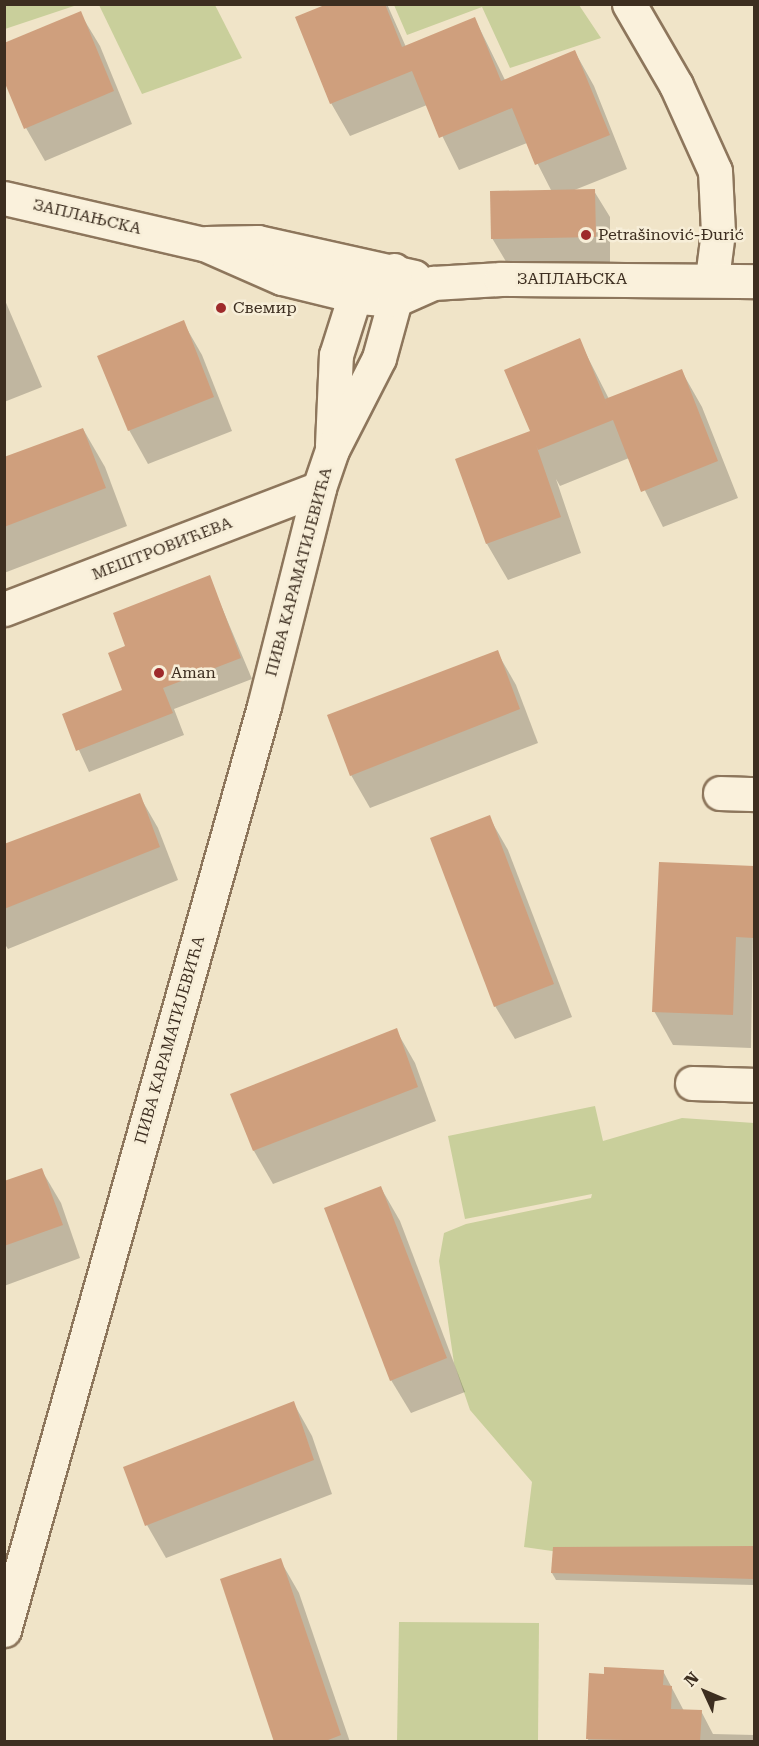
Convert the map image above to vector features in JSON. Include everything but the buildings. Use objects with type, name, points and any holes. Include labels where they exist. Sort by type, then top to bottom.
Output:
[{"type":"street","points":[[629,4],[662,61],[715,171],[718,232],[712,278]]},
{"type":"street","name":"ЗАПЛАЊСКА","points":[[4,198],[204,244],[248,266],[352,296]]},
{"type":"street","name":"ЗАПЛАЊСКА","points":[[204,244],[258,242],[385,278],[433,283],[712,278],[754,282]]},
{"type":"street","name":"ПИВА КАРАМАТИЈЕВИЋА","points":[[332,450],[336,355],[352,296],[385,278]]},
{"type":"street","name":"ПИВА КАРАМАТИЈЕВИЋА","points":[[4,1630],[261,717],[319,488],[332,450],[379,358],[385,278]]},
{"type":"street","name":"МЕШТРОВИЋЕВА","points":[[4,609],[319,488]]},
{"type":"street","points":[[720,793],[754,794]]},
{"type":"street","points":[[692,1083],[754,1085]]},
{"type":"green space","points":[[5,4],[77,4],[77,5],[5,29]]},
{"type":"green space","points":[[99,5],[215,5],[242,58],[142,94]]},
{"type":"green space","points":[[394,5],[579,5],[601,38],[510,68],[482,7],[407,35]]},
{"type":"green space","points":[[595,1106],[603,1141],[682,1118],[754,1123],[754,1553],[559,1552],[524,1547],[532,1482],[470,1410],[454,1363],[439,1261],[444,1233],[466,1224],[591,1198],[592,1194],[465,1219],[448,1136]]},
{"type":"green space","points":[[399,1622],[539,1623],[538,1741],[397,1741]]},
{"type":"place","name":"Petrašinović-Đurić","points":[[586,235]]},
{"type":"place","name":"Свемир","points":[[221,308]]},
{"type":"place","name":"Aman","points":[[159,673]]}]
